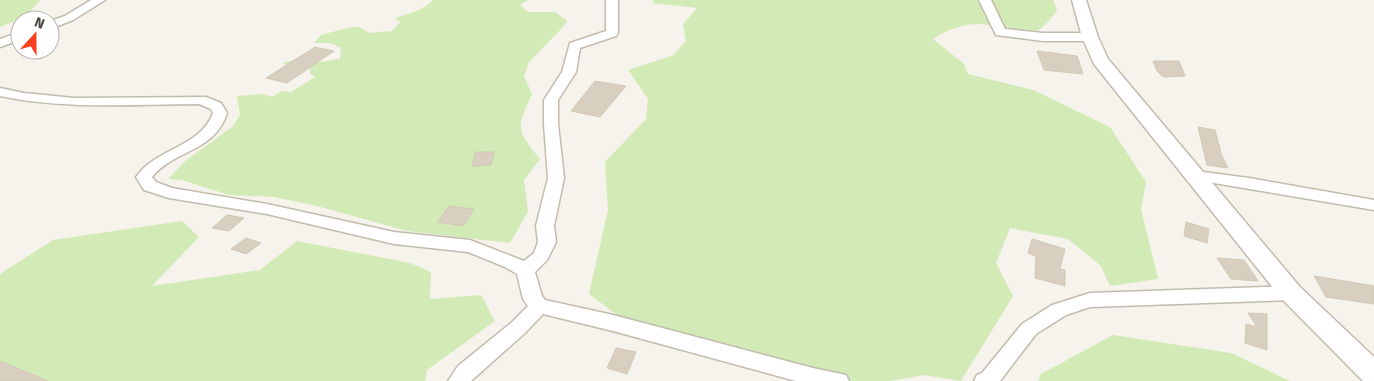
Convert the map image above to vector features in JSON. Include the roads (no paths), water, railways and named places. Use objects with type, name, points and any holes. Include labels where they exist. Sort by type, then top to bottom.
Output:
[{"type":"street","points":[[60,21],[99,0]]},
{"type":"street","points":[[525,270],[541,256],[547,242],[545,226],[556,178],[551,124],[551,100],[569,72],[574,46],[612,33],[612,0]]},
{"type":"street","points":[[986,0],[1000,32],[1043,37],[1090,37]]},
{"type":"street","points":[[1079,0],[1090,37],[1100,60],[1291,294],[1374,374]]},
{"type":"street","points":[[0,92],[24,98],[77,101],[201,100],[216,106],[220,113],[213,130],[203,138],[152,166],[144,177],[150,186],[169,194],[267,209],[394,238],[470,246],[511,262],[525,270],[533,299],[539,306],[613,323],[813,377],[838,381]]},
{"type":"street","points":[[1196,176],[1374,204]]},
{"type":"street","points":[[985,381],[989,379],[1029,329],[1059,310],[1090,300],[1291,294]]},
{"type":"street","points":[[459,381],[465,372],[518,328],[539,306]]}]
